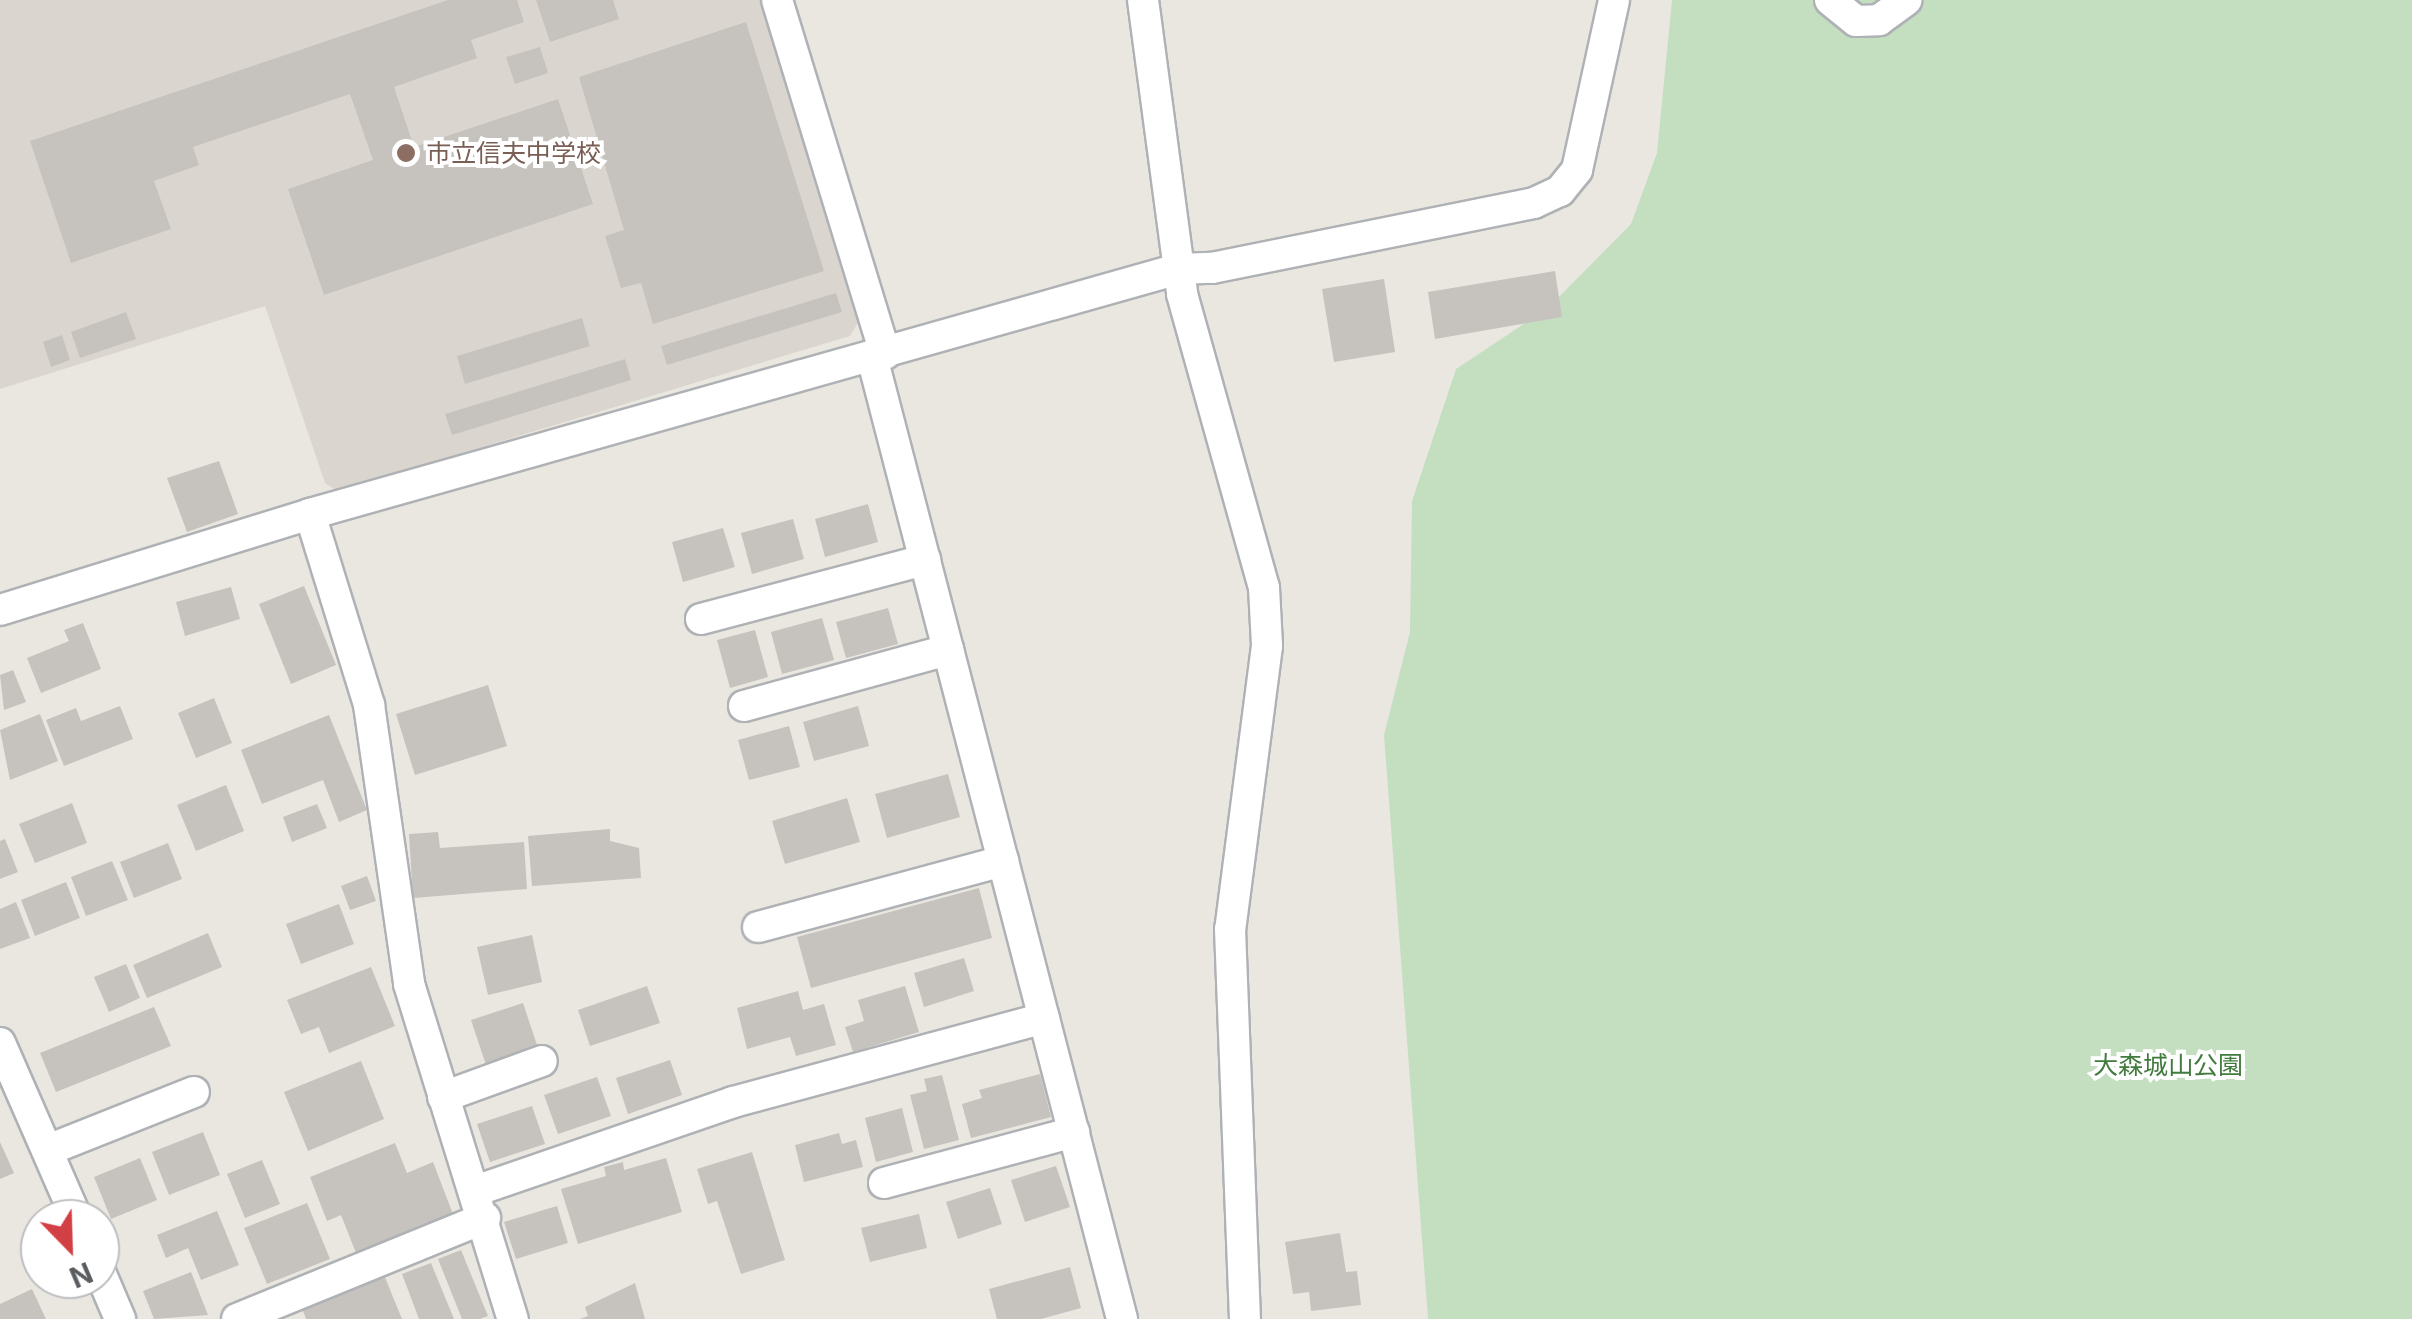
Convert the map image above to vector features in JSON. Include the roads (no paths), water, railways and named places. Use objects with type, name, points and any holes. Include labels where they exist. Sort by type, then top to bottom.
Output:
[{"type":"street","points":[[778,0],[878,356],[925,560],[1122,1319]]},
{"type":"street","points":[[1143,0],[1178,269],[1264,588],[1267,646],[1230,929],[1245,1319]]},
{"type":"street","points":[[0,610],[310,514],[1178,269],[1499,213],[1560,191],[1577,170],[1593,120],[1614,0]]},
{"type":"street","points":[[1830,0],[1856,21],[1879,20],[1907,0]]},
{"type":"street","points":[[310,514],[369,705],[406,966],[442,1097],[480,1204],[513,1319]]},
{"type":"street","points":[[700,619],[925,560]]},
{"type":"street","points":[[744,706],[948,650]]},
{"type":"street","points":[[758,928],[1003,861]]},
{"type":"street","points":[[237,1319],[480,1204],[733,1102],[1044,1018]]},
{"type":"street","points":[[0,1043],[69,1199]]},
{"type":"street","points":[[442,1097],[542,1061]]},
{"type":"street","points":[[48,1150],[194,1092]]},
{"type":"street","points":[[884,1183],[1074,1132]]},
{"type":"place","name":"市立信夫中学校","points":[[406,153]]},
{"type":"park label","name":"大森城山公園","points":[[2168,1065]]}]
